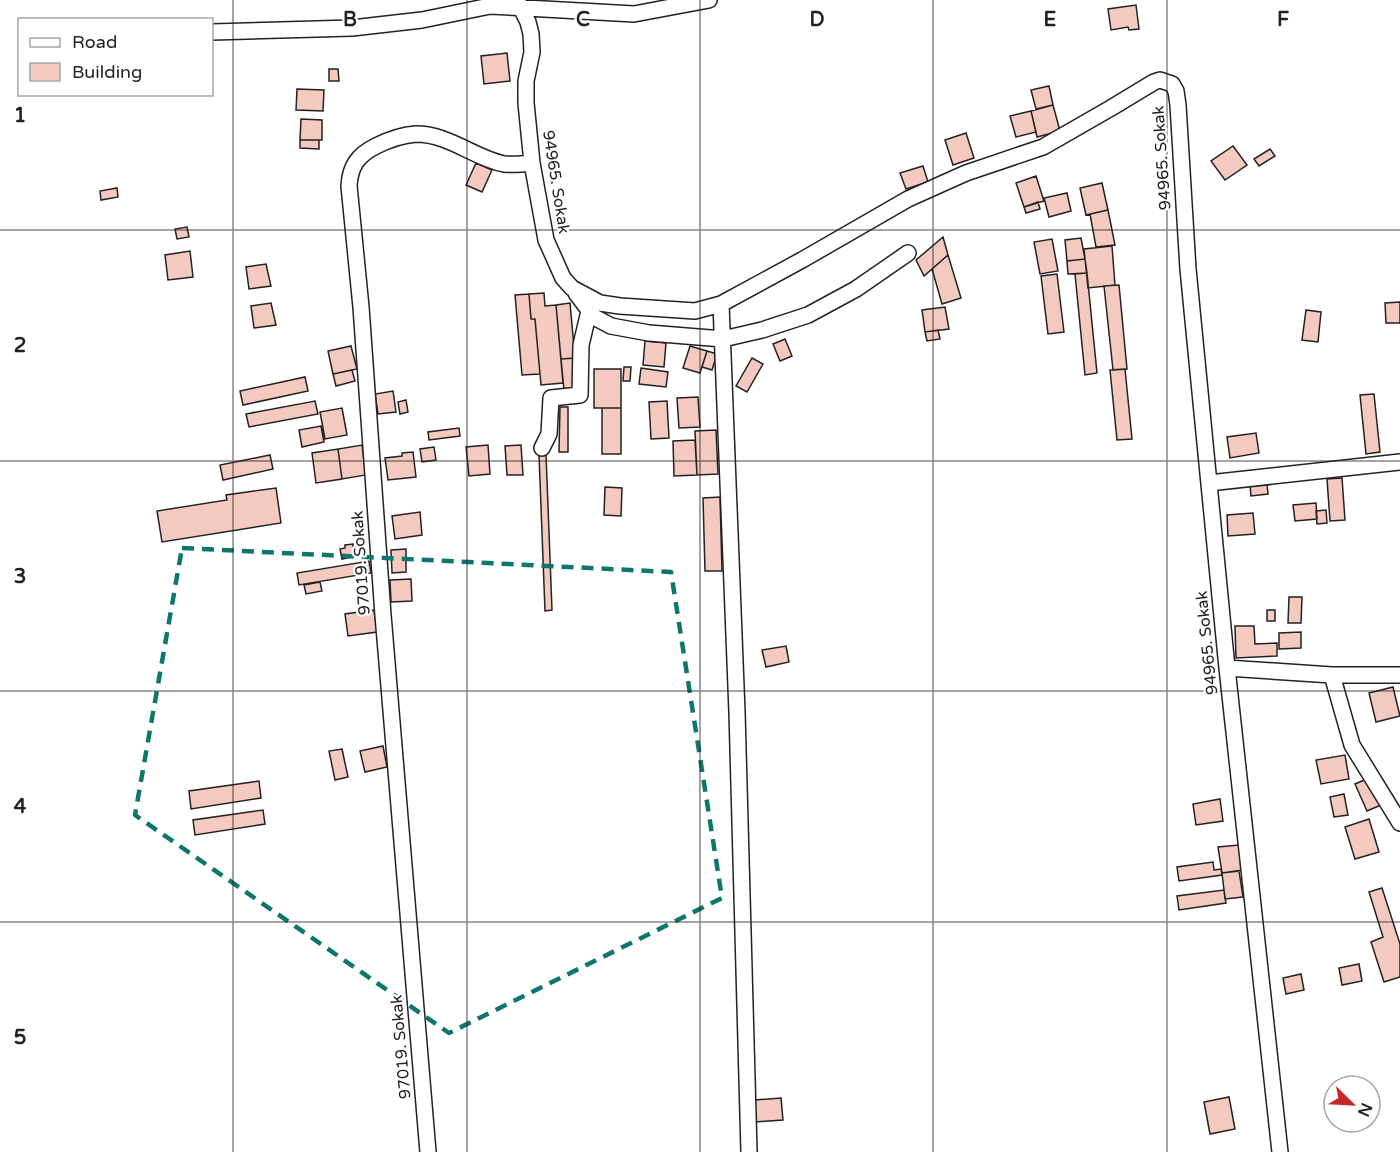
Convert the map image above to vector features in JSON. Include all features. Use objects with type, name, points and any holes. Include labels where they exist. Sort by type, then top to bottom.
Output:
[{"type":"street","points":[[213,32],[352,28],[422,20],[490,6],[520,4],[634,14],[709,0]]},
{"type":"street","name":"94965. Sokak","points":[[520,4],[531,34],[532,52],[526,81],[526,103],[532,163],[546,240],[563,278],[572,288],[600,303],[620,306],[695,310],[721,304],[908,200],[966,173],[1043,147],[1154,82],[1166,81],[1172,84],[1176,91],[1178,105],[1188,269],[1227,668],[1280,1152]]},
{"type":"street","name":"97019. Sokak","points":[[428,1152],[383,615],[361,307],[349,186],[350,174],[355,162],[363,153],[396,138],[415,134],[433,136],[502,163],[516,165],[532,163]]},
{"type":"street","points":[[572,288],[589,311],[601,321],[621,329],[723,339],[762,330],[808,315],[856,289],[908,253]]},
{"type":"street","points":[[721,304],[736,701],[748,1152]]},
{"type":"street","points":[[542,448],[549,434],[551,398],[580,395],[581,345],[589,311]]},
{"type":"street","points":[[1209,483],[1400,462]]},
{"type":"street","points":[[1227,668],[1332,675],[1400,675]]},
{"type":"street","points":[[1332,675],[1352,745],[1400,823]]},
{"type":"highlighted area","points":[[182,548],[671,572],[722,898],[449,1033],[135,815]]},
{"type":"building","points":[[1136,5],[1139,29],[1129,30],[1128,27],[1111,30],[1108,9]]},
{"type":"building","points":[[507,53],[510,81],[484,84],[481,56]]},
{"type":"building","points":[[329,69],[338,69],[339,81],[329,81]]},
{"type":"building","points":[[1049,86],[1053,105],[1036,109],[1031,90]]},
{"type":"building","points":[[297,89],[324,90],[323,111],[296,110]]},
{"type":"building","points":[[1053,105],[1060,131],[1037,137],[1031,111]]},
{"type":"building","points":[[1031,111],[1036,132],[1016,137],[1010,116]]},
{"type":"building","points":[[301,119],[322,120],[322,140],[300,140]]},
{"type":"building","points":[[966,133],[974,158],[953,165],[945,140]]},
{"type":"building","points":[[300,140],[319,140],[319,149],[300,148]]},
{"type":"building","points":[[1233,146],[1247,165],[1225,180],[1211,161]]},
{"type":"building","points":[[1270,149],[1275,156],[1259,166],[1254,159]]},
{"type":"building","points":[[476,163],[492,170],[482,192],[466,185]]},
{"type":"building","points":[[923,166],[928,182],[906,189],[900,173]]},
{"type":"building","points":[[1036,176],[1044,201],[1024,207],[1016,183]]},
{"type":"building","points":[[1102,183],[1108,210],[1086,215],[1080,188]]},
{"type":"building","points":[[117,188],[118,197],[101,200],[100,191]]},
{"type":"building","points":[[1067,193],[1071,211],[1049,217],[1044,198]]},
{"type":"building","points":[[1038,202],[1040,209],[1026,213],[1024,207]]},
{"type":"building","points":[[1108,210],[1115,245],[1096,247],[1090,214]]},
{"type":"building","points":[[187,227],[189,237],[177,239],[175,229]]},
{"type":"building","points":[[943,237],[948,255],[924,276],[916,260]]},
{"type":"building","points":[[1081,238],[1085,259],[1067,261],[1065,240]]},
{"type":"building","points":[[1052,239],[1058,271],[1040,274],[1034,242]]},
{"type":"building","points":[[1112,246],[1115,285],[1088,288],[1084,249]]},
{"type":"building","points":[[190,251],[193,277],[168,280],[165,255]]},
{"type":"building","points":[[948,255],[961,298],[942,304],[932,269]]},
{"type":"building","points":[[1085,259],[1087,273],[1068,274],[1067,261]]},
{"type":"building","points":[[266,264],[271,286],[249,289],[246,267]]},
{"type":"building","points":[[1087,273],[1097,373],[1085,375],[1075,274]]},
{"type":"building","points":[[1057,274],[1064,332],[1048,334],[1041,276]]},
{"type":"building","points":[[1119,285],[1127,369],[1113,370],[1104,286]]},
{"type":"building","points":[[544,293],[545,306],[556,305],[563,383],[541,385],[535,319],[531,319],[529,294]]},
{"type":"building","points":[[529,294],[531,319],[535,319],[540,374],[522,375],[515,295]]},
{"type":"building","points":[[1400,302],[1400,323],[1386,323],[1385,303]]},
{"type":"building","points":[[271,303],[276,325],[254,328],[251,306]]},
{"type":"building","points":[[570,303],[575,358],[561,359],[556,305]]},
{"type":"building","points":[[945,307],[949,329],[925,332],[922,310]]},
{"type":"building","points":[[1306,310],[1321,312],[1318,342],[1302,340]]},
{"type":"building","points":[[938,330],[940,339],[927,341],[925,332]]},
{"type":"building","points":[[785,339],[792,356],[780,361],[773,344]]},
{"type":"building","points":[[645,341],[666,343],[664,367],[643,365]]},
{"type":"building","points":[[351,346],[357,369],[333,374],[328,351]]},
{"type":"building","points":[[690,346],[707,351],[700,373],[683,368]]},
{"type":"building","points":[[707,351],[717,354],[712,370],[702,367]]},
{"type":"building","points":[[575,358],[578,389],[564,390],[561,359]]},
{"type":"building","points":[[752,358],[763,364],[747,392],[736,386]]},
{"type":"building","points":[[624,367],[631,367],[630,381],[623,381]]},
{"type":"building","points":[[641,368],[668,372],[666,387],[639,384]]},
{"type":"building","points":[[594,369],[621,369],[621,408],[594,408]]},
{"type":"building","points":[[1125,369],[1132,439],[1117,440],[1110,370]]},
{"type":"building","points":[[352,370],[355,381],[336,386],[333,374]]},
{"type":"building","points":[[305,377],[308,391],[243,405],[240,391]]},
{"type":"building","points":[[393,391],[396,412],[378,414],[375,394]]},
{"type":"building","points":[[1374,394],[1380,452],[1366,454],[1360,395]]},
{"type":"building","points":[[698,397],[700,427],[679,428],[677,398]]},
{"type":"building","points":[[406,400],[408,412],[400,414],[398,402]]},
{"type":"building","points":[[315,401],[318,414],[249,427],[246,414]]},
{"type":"building","points":[[667,401],[669,438],[651,439],[649,402]]},
{"type":"building","points":[[560,407],[568,407],[568,452],[559,452]]},
{"type":"building","points":[[342,408],[347,435],[325,439],[320,412]]},
{"type":"building","points":[[602,408],[621,408],[621,454],[602,454]]},
{"type":"building","points":[[321,426],[324,442],[302,447],[299,430]]},
{"type":"building","points":[[459,428],[460,436],[429,440],[428,432]]},
{"type":"building","points":[[716,430],[718,474],[697,475],[695,431]]},
{"type":"building","points":[[1256,433],[1259,453],[1230,458],[1227,437]]},
{"type":"building","points":[[695,440],[697,475],[674,476],[673,441]]},
{"type":"building","points":[[362,445],[366,475],[342,479],[338,449]]},
{"type":"building","points":[[488,445],[490,474],[469,476],[466,447]]},
{"type":"building","points":[[521,445],[523,475],[507,475],[505,446]]},
{"type":"building","points":[[434,447],[436,460],[422,462],[420,449]]},
{"type":"building","points":[[338,449],[342,479],[316,483],[312,453]]},
{"type":"building","points":[[413,452],[416,477],[388,480],[385,458]]},
{"type":"building","points":[[546,454],[552,610],[545,611],[539,455]]},
{"type":"building","points":[[270,455],[273,469],[223,480],[220,465]]},
{"type":"building","points":[[1342,478],[1345,520],[1330,521],[1327,479]]},
{"type":"building","points":[[1267,484],[1268,494],[1251,496],[1250,486]]},
{"type":"building","points":[[605,487],[622,488],[621,516],[604,515]]},
{"type":"building","points":[[276,488],[281,523],[162,542],[157,511],[227,500],[226,495]]},
{"type":"building","points":[[720,497],[722,571],[705,571],[703,498]]},
{"type":"building","points":[[1316,503],[1317,519],[1295,521],[1293,505]]},
{"type":"building","points":[[1326,510],[1327,523],[1317,524],[1316,511]]},
{"type":"building","points":[[420,512],[422,535],[395,539],[392,516]]},
{"type":"building","points":[[1253,513],[1255,534],[1228,536],[1227,515]]},
{"type":"building","points":[[353,544],[353,547],[359,546],[361,555],[342,559],[340,549],[345,548],[345,545]]},
{"type":"building","points":[[406,549],[406,572],[392,573],[391,550]]},
{"type":"building","points":[[369,561],[371,573],[299,585],[297,573]]},
{"type":"building","points":[[411,579],[412,601],[391,602],[390,580]]},
{"type":"building","points":[[320,582],[322,591],[306,594],[304,585]]},
{"type":"building","points":[[1289,597],[1302,597],[1301,623],[1288,623]]},
{"type":"building","points":[[374,610],[377,632],[348,636],[345,614]]},
{"type":"building","points":[[1267,610],[1275,610],[1275,621],[1267,621]]},
{"type":"building","points":[[1235,626],[1254,626],[1255,644],[1277,643],[1277,656],[1236,658]]},
{"type":"building","points":[[1301,632],[1301,648],[1279,649],[1279,633]]},
{"type":"building","points":[[786,646],[789,662],[766,667],[762,650]]},
{"type":"building","points":[[1393,687],[1400,716],[1376,722],[1369,693]]},
{"type":"building","points":[[383,746],[387,767],[365,772],[360,751]]},
{"type":"building","points":[[342,749],[348,777],[335,780],[329,751]]},
{"type":"building","points":[[1345,755],[1349,779],[1321,784],[1316,760]]},
{"type":"building","points":[[1369,778],[1381,805],[1367,811],[1355,784]]},
{"type":"building","points":[[259,781],[261,798],[191,809],[189,791]]},
{"type":"building","points":[[1344,794],[1348,815],[1334,817],[1330,797]]},
{"type":"building","points":[[1220,799],[1223,821],[1196,825],[1193,804]]},
{"type":"building","points":[[263,810],[265,824],[195,835],[193,820]]},
{"type":"building","points":[[1369,819],[1379,852],[1355,859],[1345,827]]},
{"type":"building","points":[[1239,845],[1243,870],[1222,873],[1218,847]]},
{"type":"building","points":[[1213,862],[1214,870],[1221,869],[1222,875],[1179,881],[1177,867]]},
{"type":"building","points":[[1239,871],[1243,897],[1225,899],[1222,873]]},
{"type":"building","points":[[1382,888],[1400,944],[1400,977],[1384,982],[1371,942],[1383,937],[1369,892]]},
{"type":"building","points":[[1224,890],[1226,903],[1179,910],[1177,896]]},
{"type":"building","points":[[1359,964],[1362,981],[1342,985],[1339,968]]},
{"type":"building","points":[[1301,974],[1304,990],[1286,994],[1283,978]]},
{"type":"building","points":[[1229,1097],[1235,1129],[1210,1134],[1204,1102]]},
{"type":"building","points":[[781,1098],[783,1120],[755,1122],[754,1100]]}]
